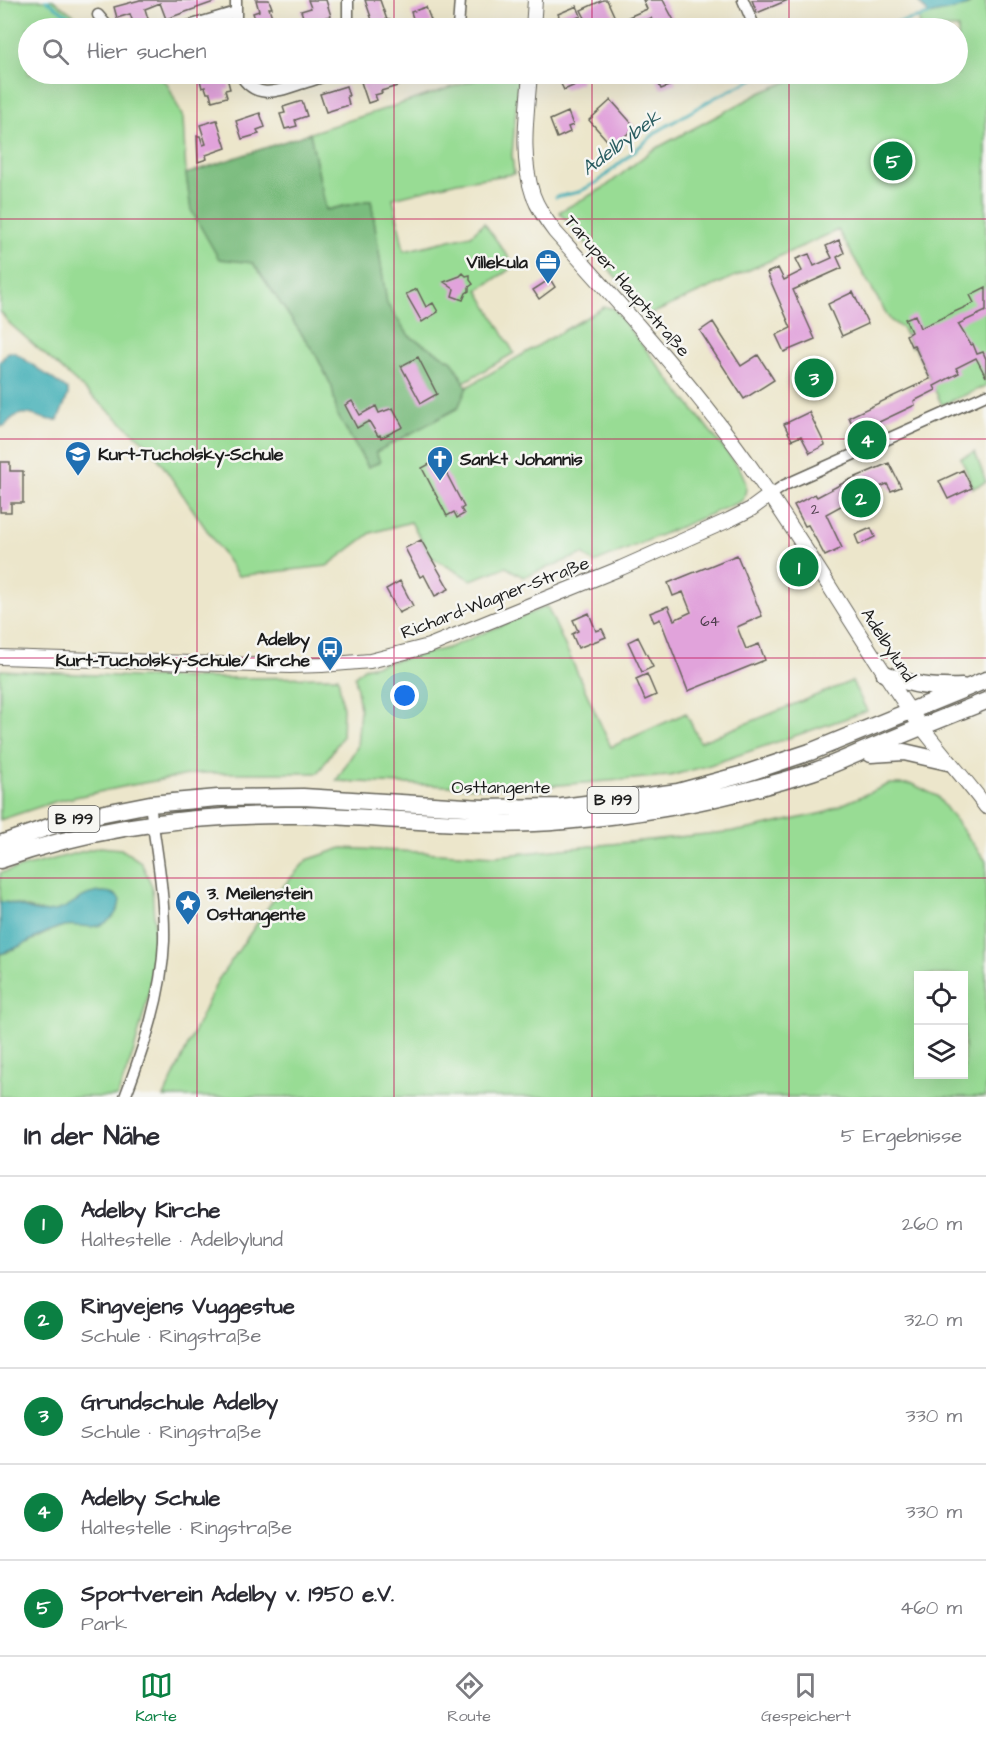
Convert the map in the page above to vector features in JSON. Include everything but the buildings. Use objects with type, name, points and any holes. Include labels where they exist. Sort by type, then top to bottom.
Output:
[{"type":"main road","points":[[885,674],[909,683],[929,687],[979,683]]},
{"type":"main road","name":"Osttangente","points":[[0,844],[69,820],[150,804],[218,798],[303,797],[482,808],[562,807],[678,792],[744,774],[810,752],[979,683]]},
{"type":"main road","name":"Osttangente","points":[[0,860],[74,839],[153,823],[217,817],[299,815],[480,823],[562,821],[681,806],[749,791],[814,771],[986,701]]},
{"type":"main road","points":[[852,756],[904,752],[948,762]]},
{"type":"street","points":[[348,0],[348,18]]},
{"type":"street","points":[[459,18],[460,0]]},
{"type":"street","points":[[534,18],[535,0]]},
{"type":"street","points":[[743,0],[751,18]]},
{"type":"street","points":[[207,18],[236,6]]},
{"type":"street","points":[[248,84],[266,93],[278,92],[302,84]]},
{"type":"street","name":"Taruper Hauptstraße","points":[[529,84],[525,144],[527,171],[533,196],[542,214],[555,232],[675,368],[770,495]]},
{"type":"street","points":[[770,495],[785,485],[986,395]]},
{"type":"street","name":"Richard-Wagner-Straße","points":[[0,657],[290,666],[322,665],[381,658],[429,646],[621,568],[729,520],[751,509],[770,495]]},
{"type":"street","name":"Adelbylund","points":[[770,495],[921,727],[986,807]]},
{"type":"street","points":[[125,1097],[145,1041],[162,968],[163,904],[150,804]]},
{"type":"green space","points":[[0,0],[53,0],[78,18],[18,18],[18,84],[167,84],[183,118],[186,174],[191,210],[253,263],[316,355],[332,387],[337,414],[368,467],[380,462],[375,452],[458,408],[467,387],[604,307],[613,308],[740,469],[746,485],[745,492],[742,501],[594,563],[583,554],[523,577],[506,567],[471,580],[431,557],[411,522],[371,533],[327,566],[238,576],[151,448],[8,322],[0,311]]},
{"type":"green space","points":[[974,0],[986,0],[986,386],[942,405],[914,346],[911,347],[903,329],[890,320],[838,230],[649,315],[559,212],[605,187],[651,151],[762,92],[782,84],[968,84],[968,18],[919,17],[968,5]]},
{"type":"green space","points":[[462,84],[518,84],[512,155],[514,174],[457,182],[393,198],[404,251],[471,235],[484,223],[515,266],[478,290],[514,353],[464,382],[452,361],[409,336],[387,304],[371,200],[326,210],[310,133]]},
{"type":"green space","points":[[310,133],[326,210],[371,200],[387,304],[409,336],[452,361],[467,387],[458,408],[376,452],[380,462],[368,467],[337,414],[332,387],[316,355],[253,263],[219,259],[191,210],[186,174]]},
{"type":"green space","points":[[975,452],[986,482],[973,488],[961,458]]},
{"type":"green space","points":[[547,606],[611,747],[686,713],[700,742],[852,681],[867,711],[710,765],[670,776],[495,788],[336,781],[357,747],[360,709],[355,676],[364,668],[448,648]]},
{"type":"green space","points":[[0,670],[134,677],[338,677],[343,708],[342,737],[318,773],[199,773],[57,801],[0,820]]},
{"type":"green space","points":[[889,784],[912,784],[937,796],[986,861],[986,1097],[164,1097],[218,980],[280,890],[307,860],[342,848],[496,856],[745,830],[823,813]]},
{"type":"green space","points":[[100,847],[121,849],[141,862],[152,886],[155,937],[149,993],[134,1051],[117,1097],[0,1097],[0,954],[67,925],[104,923],[113,917],[119,907],[116,895],[100,892],[51,912],[0,902],[0,873]]},
{"type":"water","points":[[917,0],[971,0],[965,7],[929,15]]},
{"type":"water","points":[[8,352],[14,352],[68,390],[58,420],[26,414],[12,418],[5,426],[0,426],[0,362]]},
{"type":"water","points":[[98,892],[110,893],[120,900],[116,913],[108,921],[90,927],[69,925],[56,928],[0,954],[0,902],[12,903],[40,912],[52,912]]},
{"type":"waterway","points":[[46,0],[72,18]]},
{"type":"waterway","name":"Adelbybek","points":[[917,18],[929,15]]},
{"type":"waterway","name":"Adelbybek","points":[[556,197],[579,192],[599,181],[658,131],[714,98],[743,84]]},
{"type":"place","name":"Sportverein Adelby v. 1950 e.V.","points":[[893,161]]},
{"type":"place","name":"Villekula","points":[[548,285]]},
{"type":"place","name":"Grundschule Adelby","points":[[814,378]]},
{"type":"place","name":"Adelby Schule","points":[[867,440]]},
{"type":"place","name":"Kurt-Tucholsky-Schule","points":[[78,477]]},
{"type":"place","name":"Sankt Johannis","points":[[440,482]]},
{"type":"place","name":"Ringvejens Vuggestue","points":[[861,498]]},
{"type":"place","name":"Adelby Kirche","points":[[799,567]]},
{"type":"place","name":"Adelby Kurt-Tucholsky-Schule/ Kirche","points":[[330,672]]},
{"type":"place","name":"3. Meilenstein Osttangente","points":[[188,926]]}]
